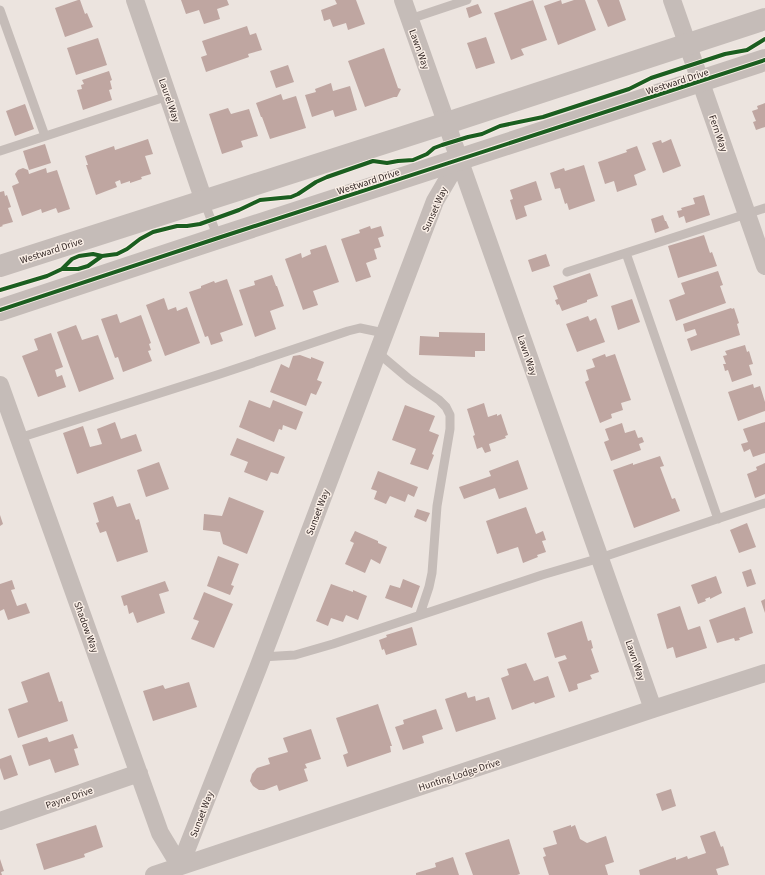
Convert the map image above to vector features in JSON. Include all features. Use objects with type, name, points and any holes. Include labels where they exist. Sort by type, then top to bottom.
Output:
[{"type":"street","name":"Laurel Way","points":[[135,0],[204,201]]},
{"type":"street","name":"Lawn Way","points":[[403,0],[653,709]]},
{"type":"street","name":"Fern Way","points":[[672,0],[765,266]]},
{"type":"street","name":"Westward Drive","points":[[0,266],[765,19]]},
{"type":"street","name":"Westward Drive","points":[[0,310],[765,60]]},
{"type":"street","name":"Sunset Way","points":[[180,866],[262,657],[435,201],[459,160]]},
{"type":"street","name":"Shadow Way","points":[[0,385],[160,833],[180,866]]},
{"type":"street","name":"Hunting Lodge Drive","points":[[154,875],[653,709],[765,674]]},
{"type":"street","name":"Payne Drive","points":[[0,821],[139,773]]},
{"type":"lane","points":[[410,19],[468,0]]},
{"type":"lane","points":[[0,10],[45,136]]},
{"type":"lane","points":[[0,151],[168,96]]},
{"type":"lane","points":[[204,201],[218,238]]},
{"type":"lane","points":[[567,272],[765,208]]},
{"type":"lane","points":[[626,253],[718,519]]},
{"type":"lane","points":[[19,438],[220,374],[348,331],[360,328],[384,333]]},
{"type":"lane","points":[[377,352],[439,400],[446,407],[450,415],[450,429],[437,506],[432,572],[420,614]]},
{"type":"lane","points":[[262,657],[295,655],[311,651],[420,614],[600,558],[765,503]]},
{"type":"building","points":[[80,0],[85,14],[87,13],[93,27],[65,37],[55,8]]},
{"type":"building","points":[[181,0],[227,0],[229,5],[217,9],[220,19],[204,24],[199,10],[186,14]]},
{"type":"building","points":[[335,0],[356,0],[365,24],[348,30],[346,23],[333,27],[330,19],[324,21],[321,10],[337,4]]},
{"type":"building","points":[[533,0],[547,40],[521,49],[524,55],[511,60],[494,13]]},
{"type":"building","points":[[561,0],[562,4],[574,0],[585,0],[596,30],[558,45],[544,6]]},
{"type":"building","points":[[597,0],[619,0],[626,20],[608,27]]},
{"type":"building","points":[[478,4],[482,13],[469,18],[466,8]]},
{"type":"building","points":[[247,26],[250,35],[256,33],[262,50],[248,54],[249,57],[206,72],[201,57],[207,55],[202,41]]},
{"type":"building","points":[[486,37],[495,63],[476,69],[467,43]]},
{"type":"building","points":[[98,38],[107,65],[76,75],[67,48]]},
{"type":"building","points":[[384,48],[398,88],[401,89],[397,97],[365,107],[348,61]]},
{"type":"building","points":[[288,65],[294,82],[276,88],[270,71]]},
{"type":"building","points":[[109,71],[112,80],[110,81],[112,89],[109,90],[112,100],[83,110],[77,90],[82,89],[81,85],[84,84],[82,80]]},
{"type":"building","points":[[331,83],[333,91],[350,86],[357,110],[335,117],[333,110],[312,117],[305,95],[316,92],[315,89]]},
{"type":"building","points":[[281,94],[283,100],[296,96],[306,128],[270,139],[256,103]]},
{"type":"building","points":[[765,103],[765,127],[756,130],[753,122],[756,121],[752,111],[758,109],[757,106]]},
{"type":"building","points":[[25,104],[34,129],[15,136],[6,111]]},
{"type":"building","points":[[228,108],[231,114],[249,109],[258,136],[241,141],[243,147],[222,154],[209,114]]},
{"type":"building","points":[[148,139],[153,154],[145,156],[151,174],[130,183],[130,181],[121,184],[120,180],[115,182],[117,187],[96,195],[86,165],[88,165],[85,156],[114,146],[115,150]]},
{"type":"building","points":[[671,139],[681,166],[663,173],[652,143],[661,140],[662,143]]},
{"type":"building","points":[[45,144],[51,163],[29,170],[23,151]]},
{"type":"building","points":[[637,146],[646,170],[634,175],[637,185],[617,192],[614,181],[605,184],[598,162],[627,152],[626,150]]},
{"type":"building","points":[[584,165],[595,201],[569,210],[567,203],[565,204],[560,188],[555,189],[550,173],[564,168],[565,171]]},
{"type":"building","points":[[23,168],[28,170],[29,174],[46,168],[47,173],[57,170],[70,209],[58,213],[56,208],[42,213],[41,209],[22,216],[12,186],[19,183],[15,174],[18,170]]},
{"type":"building","points":[[536,181],[542,200],[524,206],[527,216],[516,220],[510,200],[513,199],[510,190]]},
{"type":"building","points":[[4,191],[11,207],[8,208],[13,222],[0,227],[0,192]]},
{"type":"building","points":[[704,195],[710,215],[686,223],[684,216],[679,218],[677,211],[682,210],[681,208],[695,204],[693,198]]},
{"type":"building","points":[[663,215],[669,228],[655,233],[651,219]]},
{"type":"building","points":[[370,226],[371,229],[381,226],[384,236],[378,238],[381,247],[374,249],[377,259],[366,263],[371,277],[356,282],[341,239],[360,233],[359,230]]},
{"type":"building","points":[[704,235],[710,253],[712,252],[717,266],[678,278],[668,246]]},
{"type":"building","points":[[326,245],[339,282],[313,291],[318,305],[303,310],[285,259],[301,253],[302,258],[311,254],[310,250]]},
{"type":"building","points":[[546,254],[550,266],[532,272],[528,260]]},
{"type":"building","points":[[718,271],[723,285],[720,286],[726,303],[676,321],[669,300],[685,294],[681,283]]},
{"type":"building","points":[[590,273],[598,296],[587,300],[587,302],[562,311],[559,304],[557,305],[555,300],[558,299],[553,286]]},
{"type":"building","points":[[272,275],[284,306],[270,311],[276,329],[255,337],[239,290],[255,285],[254,281]]},
{"type":"building","points":[[227,279],[243,325],[220,333],[223,341],[211,345],[208,336],[205,337],[189,292],[214,281],[215,283]]},
{"type":"building","points":[[164,298],[168,310],[176,307],[177,311],[187,307],[200,343],[165,356],[146,305]]},
{"type":"building","points":[[632,299],[640,322],[618,330],[611,306]]},
{"type":"building","points":[[734,308],[739,323],[737,324],[740,335],[691,351],[687,339],[697,335],[695,329],[685,332],[683,324]]},
{"type":"building","points":[[117,314],[120,323],[141,315],[151,343],[149,344],[151,350],[148,351],[152,361],[123,372],[118,357],[115,358],[101,319]]},
{"type":"building","points":[[588,316],[590,321],[596,318],[605,342],[577,352],[566,324]]},
{"type":"building","points":[[76,325],[82,340],[98,335],[114,379],[79,392],[57,332]]},
{"type":"building","points":[[439,332],[485,333],[485,351],[475,351],[475,357],[419,355],[420,336],[439,337]]},
{"type":"building","points":[[51,333],[63,367],[55,370],[57,377],[62,375],[66,387],[38,397],[22,356],[38,350],[34,339]]},
{"type":"building","points":[[745,345],[747,352],[749,351],[753,364],[749,365],[752,375],[732,382],[728,370],[725,371],[723,364],[726,364],[723,356],[727,355],[725,351]]},
{"type":"building","points":[[605,354],[606,357],[615,354],[631,400],[621,403],[623,410],[611,414],[612,418],[600,423],[585,382],[589,380],[586,370],[595,367],[592,359]]},
{"type":"building","points":[[300,355],[324,362],[317,380],[322,382],[316,395],[311,393],[306,406],[270,392],[281,364],[289,368],[293,356]]},
{"type":"building","points":[[753,384],[754,388],[760,386],[765,402],[765,411],[738,421],[728,392]]},
{"type":"building","points":[[249,400],[270,408],[273,400],[303,412],[296,430],[283,425],[282,430],[279,429],[274,442],[239,427]]},
{"type":"building","points":[[484,403],[488,417],[501,414],[508,435],[505,436],[506,438],[489,444],[491,451],[485,453],[482,447],[477,449],[473,436],[475,435],[467,409]]},
{"type":"building","points":[[405,405],[435,416],[429,431],[439,435],[432,454],[434,455],[428,470],[410,464],[416,449],[392,440]]},
{"type":"building","points":[[115,422],[121,439],[136,434],[142,451],[77,474],[63,433],[83,426],[90,447],[102,444],[97,429]]},
{"type":"building","points":[[765,422],[765,453],[753,457],[750,449],[744,452],[741,444],[748,442],[743,429]]},
{"type":"building","points":[[622,423],[625,433],[635,430],[638,438],[642,437],[644,442],[639,444],[641,450],[611,461],[604,442],[609,440],[605,429]]},
{"type":"building","points":[[237,438],[285,457],[278,474],[271,472],[267,481],[244,472],[248,462],[230,455]]},
{"type":"building","points":[[660,456],[664,466],[660,467],[672,499],[675,498],[680,511],[634,528],[613,470]]},
{"type":"building","points":[[518,460],[528,489],[499,499],[495,488],[464,499],[459,487],[491,476],[489,471]]},
{"type":"building","points":[[159,462],[169,489],[146,497],[137,470]]},
{"type":"building","points":[[765,463],[765,494],[755,498],[747,474],[757,470],[756,467]]},
{"type":"building","points":[[378,471],[418,487],[414,497],[408,494],[405,502],[390,496],[386,504],[374,499],[377,491],[371,489]]},
{"type":"building","points":[[113,496],[117,507],[130,503],[136,520],[139,519],[148,552],[117,562],[106,531],[100,533],[96,523],[99,522],[93,503]]},
{"type":"building","points":[[229,497],[264,511],[247,554],[223,544],[220,532],[203,530],[204,514],[222,516]]},
{"type":"building","points":[[526,507],[536,534],[543,531],[546,540],[542,541],[546,552],[523,563],[518,547],[497,554],[486,521]]},
{"type":"building","points":[[417,509],[430,513],[426,522],[414,517]]},
{"type":"building","points":[[0,515],[3,524],[0,526]]},
{"type":"building","points":[[747,523],[756,547],[739,553],[730,530]]},
{"type":"building","points":[[355,531],[378,541],[378,543],[387,547],[380,564],[371,559],[365,573],[345,564],[354,543],[350,541]]},
{"type":"building","points":[[218,556],[239,564],[231,585],[234,586],[230,595],[207,586]]},
{"type":"building","points":[[751,569],[756,584],[747,587],[742,572]]},
{"type":"building","points":[[716,576],[722,593],[710,599],[710,597],[705,599],[706,601],[698,604],[691,585]]},
{"type":"building","points":[[403,579],[420,586],[412,608],[385,598],[390,585],[400,588]]},
{"type":"building","points":[[12,580],[15,589],[11,590],[17,606],[26,603],[30,613],[8,620],[4,609],[0,611],[0,584]]},
{"type":"building","points":[[165,581],[169,591],[159,594],[165,613],[137,623],[133,612],[129,614],[127,605],[124,606],[121,596]]},
{"type":"building","points":[[331,584],[353,592],[353,590],[367,596],[358,620],[346,615],[343,622],[331,618],[328,626],[316,621]]},
{"type":"building","points":[[204,592],[233,604],[214,648],[191,639],[199,621],[193,619]]},
{"type":"building","points":[[765,599],[765,613],[761,601]]},
{"type":"building","points":[[680,606],[688,630],[700,626],[707,648],[676,658],[673,647],[667,649],[657,614]]},
{"type":"building","points":[[745,607],[753,633],[739,638],[740,640],[735,641],[734,638],[717,643],[709,620]]},
{"type":"building","points":[[582,621],[588,641],[591,640],[593,648],[591,649],[599,672],[590,675],[592,679],[577,684],[578,689],[569,692],[558,662],[567,659],[565,655],[555,658],[547,633]]},
{"type":"building","points":[[412,627],[417,645],[386,655],[384,649],[382,650],[379,640],[387,637],[386,635]]},
{"type":"building","points":[[526,663],[534,681],[548,676],[555,697],[535,704],[534,702],[512,710],[501,678],[509,675],[507,669]]},
{"type":"building","points":[[49,672],[59,702],[62,701],[68,721],[18,738],[8,709],[28,702],[21,682]]},
{"type":"building","points":[[189,682],[197,707],[153,721],[143,691],[163,685],[165,689]]},
{"type":"building","points":[[466,692],[468,698],[475,696],[476,701],[489,697],[496,719],[456,732],[445,699]]},
{"type":"building","points":[[378,704],[392,746],[390,746],[391,752],[347,767],[343,755],[348,753],[336,718]]},
{"type":"building","points":[[436,709],[443,729],[422,736],[424,743],[403,750],[395,727],[404,724],[403,720]]},
{"type":"building","points":[[311,729],[321,759],[305,764],[307,768],[304,769],[308,781],[279,791],[277,785],[264,790],[259,790],[253,786],[250,781],[252,774],[257,768],[270,764],[268,758],[288,752],[283,738]]},
{"type":"building","points":[[73,734],[78,748],[74,749],[79,765],[55,773],[50,759],[29,766],[22,745],[47,737],[49,742]]},
{"type":"building","points":[[11,755],[18,775],[4,780],[0,768],[0,759]]},
{"type":"building","points":[[671,789],[676,806],[662,811],[656,794]]},
{"type":"building","points":[[96,825],[103,847],[84,854],[85,857],[44,870],[36,844]]},
{"type":"building","points":[[571,825],[571,827],[575,825],[580,839],[587,843],[606,836],[614,862],[605,865],[608,875],[549,875],[543,857],[546,856],[543,848],[557,844],[553,831]]},
{"type":"building","points":[[715,831],[721,847],[723,846],[729,865],[716,869],[718,875],[640,875],[639,870],[676,857],[676,860],[687,856],[688,859],[706,853],[700,836]]},
{"type":"building","points":[[509,839],[520,874],[473,875],[465,853]]},
{"type":"building","points":[[453,857],[459,875],[416,875],[416,873],[436,867],[435,863]]},
{"type":"building","points":[[0,859],[4,871],[1,872],[2,875],[0,875]]},
{"type":"cycle path","points":[[62,269],[72,259],[79,256],[93,254],[102,256],[117,254],[153,232],[177,226],[200,224],[239,210],[260,200],[291,197],[327,177],[373,161],[387,163],[413,160],[442,145],[482,134],[500,126],[543,117],[629,89],[651,78],[725,54],[747,50],[765,39]]},
{"type":"cycle path","points":[[0,310],[765,60]]},
{"type":"cycle path","points":[[0,290],[47,276],[62,269],[78,269],[88,266],[102,256]]}]
